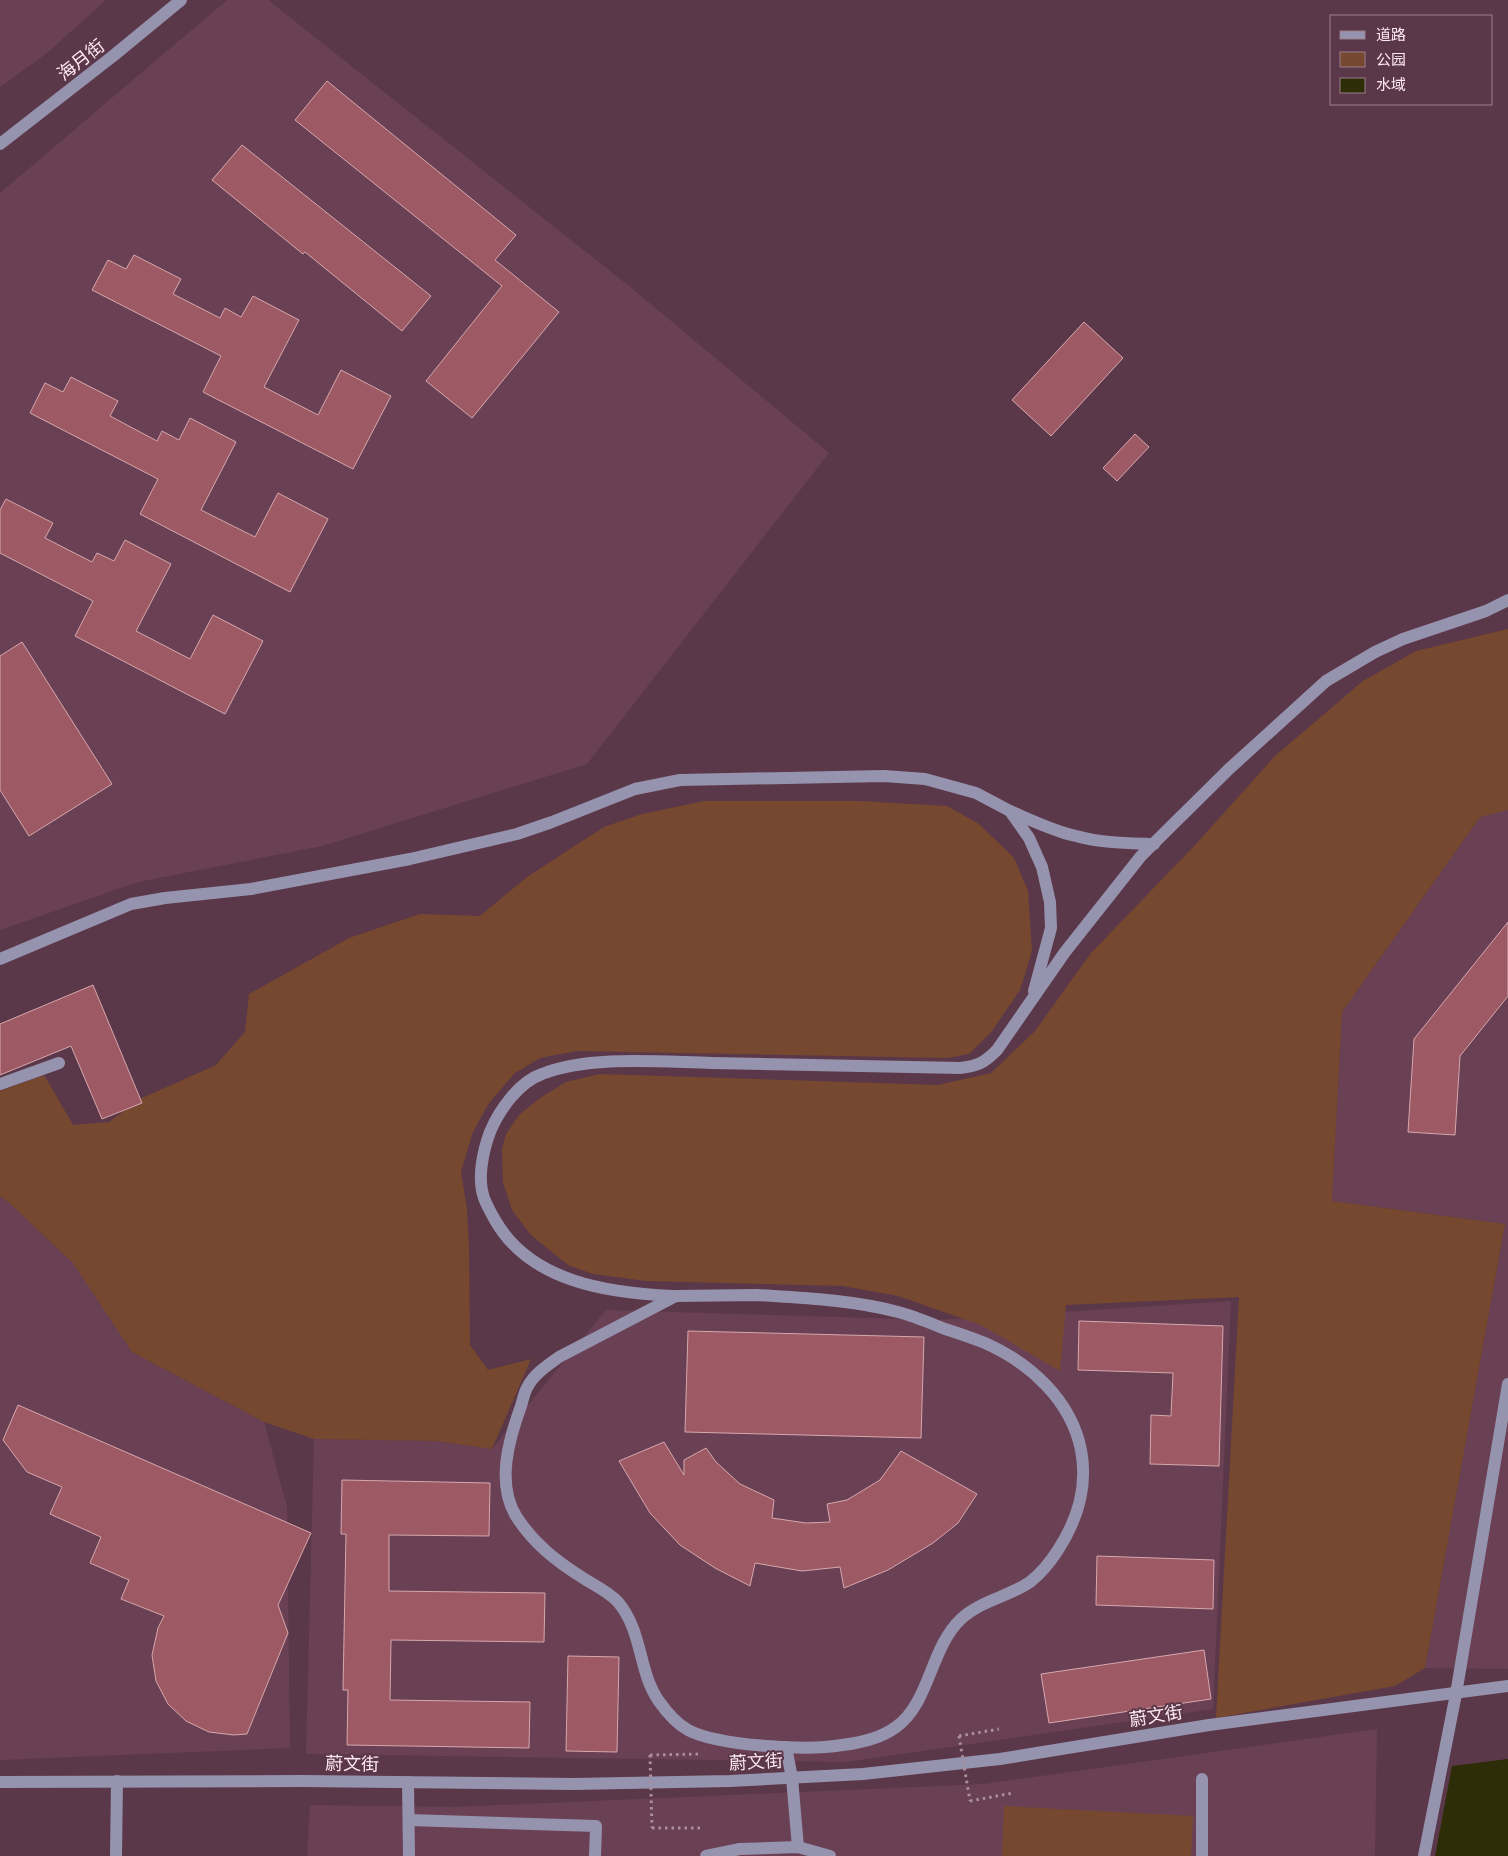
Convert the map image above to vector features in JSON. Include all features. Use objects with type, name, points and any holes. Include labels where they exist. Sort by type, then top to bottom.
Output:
[{"type":"street","name":"海月街","points":[[0,144],[181,0]]},
{"type":"street","points":[[676,1296],[559,1357],[542,1370],[528,1385],[512,1431],[507,1460],[506,1487],[513,1511],[531,1536],[557,1562],[615,1599],[630,1620],[656,1697],[686,1729],[713,1739],[786,1747],[840,1746],[870,1739],[896,1727],[913,1710],[946,1636],[962,1618],[979,1606],[1030,1582],[1047,1565],[1059,1549],[1078,1512],[1084,1490],[1085,1468],[1079,1437],[1067,1410],[1044,1382],[1022,1364],[987,1344],[898,1312],[826,1299],[757,1295],[676,1296],[621,1293],[575,1281],[547,1270],[517,1250],[500,1228],[483,1197],[483,1151],[496,1118],[520,1089],[540,1075],[566,1066],[590,1063],[659,1062],[960,1068],[978,1066],[997,1050],[1075,939],[1141,856],[1229,769],[1326,681],[1375,652],[1403,639],[1486,611],[1508,600]]},
{"type":"street","points":[[1486,611],[1508,608]]},
{"type":"street","points":[[0,958],[131,904],[165,898],[251,889],[410,860],[518,834],[635,789],[680,780],[884,776],[925,779],[976,793],[1045,826],[1075,836],[1112,843],[1154,844]]},
{"type":"street","points":[[1010,810],[1029,838],[1042,867],[1050,902],[1051,928],[1031,1002]]},
{"type":"street","points":[[0,1084],[59,1063]]},
{"type":"street","points":[[1424,1856],[1456,1694],[1508,1384]]},
{"type":"street","name":"蔚文街","points":[[0,1782],[302,1780],[574,1784],[658,1783],[862,1774],[1000,1760],[1210,1725],[1508,1686]]},
{"type":"street","points":[[786,1747],[792,1778],[798,1847]]},
{"type":"street","points":[[1202,1779],[1202,1856]]},
{"type":"street","points":[[116,1856],[117,1782]]},
{"type":"street","points":[[408,1782],[409,1856]]},
{"type":"street","points":[[410,1820],[596,1826],[595,1856]]},
{"type":"street","points":[[706,1856],[740,1849],[798,1847],[830,1856]]},
{"type":"path","points":[[999,1729],[959,1736],[970,1801],[1013,1793]]},
{"type":"path","points":[[700,1828],[652,1828],[650,1755],[702,1754]]},
{"type":"shaded area","points":[[0,0],[106,0],[47,53],[0,87]]},
{"type":"shaded area","points":[[227,0],[268,0],[634,290],[829,453],[587,764],[322,846],[138,882],[0,930],[0,193]]},
{"type":"shaded area","points":[[1508,810],[1508,1669],[1425,1668],[1505,1224],[1332,1201],[1342,1012],[1480,817]]},
{"type":"shaded area","points":[[0,1197],[4,1198],[73,1263],[132,1352],[264,1422],[287,1507],[290,1748],[0,1760]]},
{"type":"shaded area","points":[[1231,1301],[1213,1709],[846,1762],[306,1754],[314,1439],[437,1441],[492,1449],[606,1310],[937,1320]]},
{"type":"shaded area","points":[[1377,1729],[1375,1856],[307,1856],[310,1805],[454,1807],[984,1784]]},
{"type":"green space","points":[[1508,629],[1508,810],[1480,817],[1342,1012],[1332,1201],[1505,1224],[1425,1668],[1395,1686],[1216,1718],[1239,1297],[1066,1305],[1060,1371],[981,1325],[898,1296],[843,1286],[646,1281],[593,1274],[568,1265],[531,1235],[512,1210],[503,1182],[502,1149],[506,1134],[519,1115],[540,1098],[566,1082],[600,1074],[938,1085],[991,1073],[1035,1031],[1091,953],[1197,843],[1275,756],[1363,681],[1416,651]]},
{"type":"green space","points":[[704,801],[859,801],[947,806],[979,824],[1014,858],[1028,891],[1032,951],[1020,990],[992,1031],[969,1054],[947,1058],[576,1051],[540,1058],[515,1073],[489,1103],[473,1132],[461,1171],[467,1210],[469,1248],[470,1345],[488,1370],[531,1359],[492,1449],[437,1441],[314,1439],[264,1422],[132,1352],[73,1263],[4,1198],[0,1197],[0,1091],[44,1075],[73,1125],[109,1122],[140,1099],[216,1065],[245,1032],[249,994],[349,938],[420,914],[480,916],[527,877],[604,827],[642,814]]},
{"type":"green space","points":[[1004,1806],[1193,1816],[1191,1856],[1002,1856]]},
{"type":"water","points":[[1508,1759],[1508,1856],[1435,1856],[1452,1766]]},
{"type":"building","points":[[327,81],[516,235],[495,260],[559,312],[472,418],[426,381],[502,286],[295,120]]},
{"type":"building","points":[[242,145],[431,296],[402,331],[212,180]]},
{"type":"building","points":[[134,255],[181,279],[173,294],[220,318],[225,308],[241,317],[253,296],[299,320],[264,387],[318,415],[341,370],[391,396],[353,469],[203,392],[221,356],[92,290],[108,260],[126,269]]},
{"type":"building","points":[[1084,322],[1123,358],[1051,436],[1012,400]]},
{"type":"building","points":[[71,377],[118,401],[110,416],[157,441],[162,431],[179,440],[190,418],[236,442],[201,510],[255,537],[278,493],[328,519],[290,592],[140,514],[158,479],[30,413],[45,383],[63,392]]},
{"type":"building","points":[[1135,434],[1149,447],[1117,481],[1103,468]]},
{"type":"building","points":[[6,499],[53,523],[45,538],[92,562],[97,553],[114,561],[125,540],[171,564],[136,631],[190,659],[213,615],[263,641],[225,714],[75,636],[93,601],[0,553],[0,510]]},
{"type":"building","points":[[22,642],[112,784],[29,836],[0,790],[0,656]]},
{"type":"building","points":[[1508,922],[1508,996],[1460,1056],[1455,1135],[1408,1132],[1414,1039]]},
{"type":"building","points":[[93,985],[142,1103],[102,1119],[71,1046],[0,1075],[0,1024]]},
{"type":"building","points":[[1079,1321],[1223,1326],[1219,1466],[1150,1464],[1151,1415],[1171,1416],[1173,1373],[1078,1370]]},
{"type":"building","points":[[688,1331],[924,1337],[921,1438],[685,1432]]},
{"type":"building","points":[[18,1405],[311,1533],[278,1605],[288,1633],[247,1734],[234,1735],[209,1732],[186,1721],[168,1704],[156,1681],[152,1655],[158,1628],[164,1616],[121,1599],[129,1580],[90,1563],[101,1537],[50,1514],[62,1487],[27,1472],[3,1440]]},
{"type":"building","points":[[664,1442],[684,1475],[684,1460],[706,1448],[716,1462],[740,1484],[774,1500],[772,1518],[806,1523],[830,1522],[827,1504],[847,1500],[880,1480],[901,1451],[977,1494],[958,1523],[933,1543],[888,1570],[844,1588],[840,1567],[802,1571],[755,1563],[750,1586],[715,1568],[680,1545],[650,1513],[619,1461]]},
{"type":"building","points":[[342,1480],[490,1483],[489,1536],[389,1535],[389,1591],[545,1593],[544,1642],[391,1640],[390,1700],[530,1702],[529,1748],[347,1745],[348,1690],[343,1690],[346,1534],[341,1534]]},
{"type":"building","points":[[1097,1556],[1214,1560],[1213,1609],[1096,1605]]},
{"type":"building","points":[[1204,1650],[1211,1699],[1049,1723],[1041,1674]]},
{"type":"building","points":[[568,1656],[619,1657],[617,1752],[566,1751]]}]
